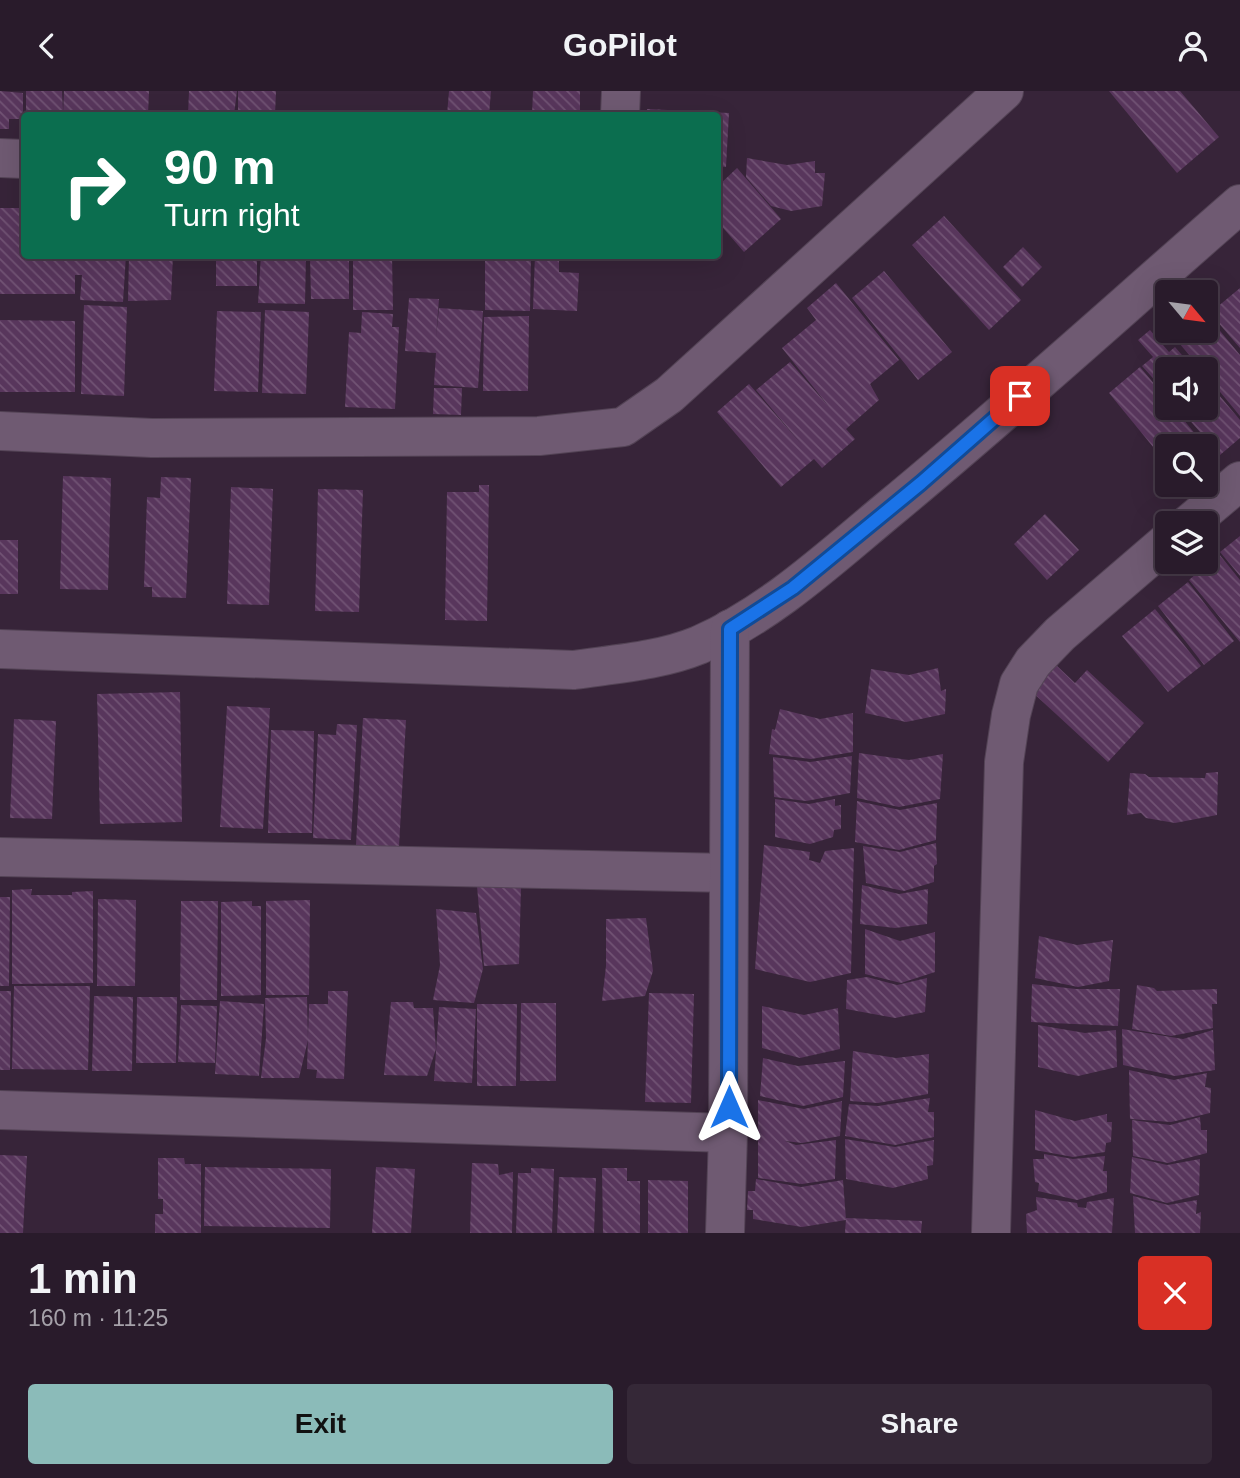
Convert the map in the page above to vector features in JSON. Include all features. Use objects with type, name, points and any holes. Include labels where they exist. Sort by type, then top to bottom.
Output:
[{"type":"street","points":[[620,112],[621,91]]},
{"type":"street","points":[[0,431],[152,438],[539,436],[622,427],[668,395],[1004,91]]},
{"type":"street","points":[[0,158],[21,159]]},
{"type":"street","points":[[0,649],[574,670],[652,659],[697,646],[730,629],[793,588],[921,483],[1240,204]]},
{"type":"street","points":[[1204,511],[1240,481]]},
{"type":"street","points":[[991,1233],[1004,762],[1011,715],[1019,684],[1033,662],[1060,634],[1155,553]]},
{"type":"street","points":[[725,1233],[729,1133],[730,629]]},
{"type":"street","points":[[0,857],[729,873]]},
{"type":"street","points":[[0,1110],[729,1133]]},
{"type":"building","points":[[0,91],[23,93],[21,119],[9,119],[9,129],[0,129]]},
{"type":"building","points":[[26,91],[62,91],[63,111],[26,112]]},
{"type":"building","points":[[64,91],[149,91],[148,112],[63,112]]},
{"type":"building","points":[[189,91],[237,91],[234,112],[188,112]]},
{"type":"building","points":[[238,91],[276,91],[275,112],[238,112]]},
{"type":"building","points":[[449,91],[491,91],[489,112],[447,112]]},
{"type":"building","points":[[533,91],[580,91],[580,112],[532,112]]},
{"type":"building","points":[[1109,91],[1180,91],[1219,137],[1177,173]]},
{"type":"building","points":[[647,109],[708,112],[647,112]]},
{"type":"building","points":[[721,113],[729,113],[726,167],[721,166]]},
{"type":"building","points":[[747,158],[787,165],[815,161],[815,173],[825,173],[822,206],[791,211],[771,206],[746,177]]},
{"type":"building","points":[[737,168],[781,219],[744,252],[721,225],[721,183]]},
{"type":"building","points":[[0,208],[21,208],[21,259],[126,259],[123,302],[80,300],[82,275],[75,275],[75,294],[0,294]]},
{"type":"building","points":[[944,216],[1021,300],[989,330],[912,245]]},
{"type":"building","points":[[1023,247],[1042,267],[1022,287],[1003,267]]},
{"type":"building","points":[[129,259],[173,259],[171,300],[128,301]]},
{"type":"building","points":[[216,259],[257,259],[257,286],[216,286]]},
{"type":"building","points":[[261,259],[306,259],[305,304],[258,303]]},
{"type":"building","points":[[310,259],[349,259],[349,299],[311,299]]},
{"type":"building","points":[[353,259],[392,259],[393,310],[353,310]]},
{"type":"building","points":[[485,259],[531,259],[530,311],[485,310]]},
{"type":"building","points":[[535,259],[559,259],[559,272],[579,273],[577,311],[533,309]]},
{"type":"building","points":[[884,271],[952,352],[918,380],[852,298]]},
{"type":"building","points":[[836,283],[899,360],[870,384],[879,400],[846,429],[855,439],[822,468],[814,459],[781,487],[717,412],[749,384],[803,446],[756,390],[790,362],[830,408],[782,348],[816,320],[807,308]]},
{"type":"building","points":[[1240,288],[1240,348],[1218,322],[1218,306]]},
{"type":"building","points":[[409,298],[439,299],[436,338],[439,308],[483,311],[478,388],[434,385],[436,353],[405,351]]},
{"type":"building","points":[[84,305],[127,307],[124,396],[81,394]]},
{"type":"building","points":[[265,310],[309,312],[306,394],[262,393]]},
{"type":"building","points":[[217,311],[261,312],[258,392],[214,391]]},
{"type":"building","points":[[362,312],[393,314],[392,327],[399,327],[395,409],[345,407],[349,332],[361,333]]},
{"type":"building","points":[[529,316],[528,391],[483,391],[484,317]]},
{"type":"building","points":[[0,320],[75,321],[75,392],[0,392]]},
{"type":"building","points":[[1218,328],[1240,355],[1240,416],[1218,389],[1218,357],[1191,357],[1179,343],[1218,343]]},
{"type":"building","points":[[1150,330],[1155,336],[1155,343],[1161,343],[1169,352],[1175,347],[1184,357],[1155,357],[1155,381],[1142,366],[1153,357],[1138,340]]},
{"type":"building","points":[[1140,367],[1155,385],[1155,420],[1184,420],[1195,434],[1155,434],[1155,449],[1109,393]]},
{"type":"building","points":[[434,388],[462,388],[461,415],[433,414]]},
{"type":"building","points":[[1218,396],[1240,420],[1240,438],[1220,455],[1218,434],[1202,434],[1189,420],[1218,420]]},
{"type":"building","points":[[63,476],[111,478],[108,590],[60,589]]},
{"type":"building","points":[[161,477],[191,478],[186,598],[152,597],[152,587],[144,587],[147,497],[160,498]]},
{"type":"building","points":[[479,485],[489,485],[487,621],[445,620],[447,492],[479,492]]},
{"type":"building","points":[[231,487],[273,489],[269,605],[227,604]]},
{"type":"building","points":[[318,489],[363,490],[359,612],[315,611]]},
{"type":"building","points":[[1045,514],[1079,550],[1047,580],[1014,544]]},
{"type":"building","points":[[1240,536],[1240,576],[1220,552]]},
{"type":"building","points":[[0,540],[18,540],[18,594],[0,594]]},
{"type":"building","points":[[1218,555],[1240,580],[1240,642],[1189,580],[1196,574],[1218,574]]},
{"type":"building","points":[[1188,582],[1234,641],[1204,665],[1158,606]]},
{"type":"building","points":[[1155,609],[1201,666],[1168,692],[1122,636]]},
{"type":"building","points":[[1055,664],[1075,683],[1087,670],[1144,723],[1108,762],[1031,691]]},
{"type":"building","points":[[938,668],[941,691],[946,689],[945,714],[906,722],[865,713],[871,669],[909,675]]},
{"type":"building","points":[[180,692],[182,822],[100,824],[97,694]]},
{"type":"building","points":[[227,706],[270,708],[263,829],[220,827]]},
{"type":"building","points":[[780,709],[820,719],[853,713],[853,752],[811,759],[769,754],[772,729],[775,730]]},
{"type":"building","points":[[363,718],[406,720],[399,847],[356,845]]},
{"type":"building","points":[[14,719],[56,721],[52,819],[10,818]]},
{"type":"building","points":[[337,724],[357,725],[351,840],[313,838],[318,734],[336,735]]},
{"type":"building","points":[[271,730],[314,731],[312,833],[268,833]]},
{"type":"building","points":[[859,753],[909,760],[943,754],[940,799],[899,807],[857,798]]},
{"type":"building","points":[[852,756],[850,793],[806,801],[774,797],[773,757],[810,762]]},
{"type":"building","points":[[1218,772],[1217,815],[1175,823],[1146,818],[1141,813],[1127,815],[1130,773],[1145,774],[1149,777],[1205,778],[1206,773]]},
{"type":"building","points":[[775,799],[809,804],[835,799],[835,806],[841,805],[841,829],[834,830],[833,837],[810,844],[775,837]]},
{"type":"building","points":[[857,801],[900,810],[937,803],[936,840],[899,850],[855,842]]},
{"type":"building","points":[[936,843],[934,882],[904,891],[866,883],[863,846],[900,852]]},
{"type":"building","points":[[764,845],[810,852],[809,860],[820,863],[825,851],[854,848],[851,973],[810,982],[755,969]]},
{"type":"building","points":[[862,885],[899,894],[928,889],[927,924],[895,928],[860,924]]},
{"type":"building","points":[[477,886],[521,886],[519,964],[484,966]]},
{"type":"building","points":[[32,889],[31,895],[72,895],[72,892],[93,891],[93,983],[12,984],[12,890]]},
{"type":"building","points":[[0,897],[10,897],[9,986],[0,986]]},
{"type":"building","points":[[98,899],[136,900],[135,986],[97,986]]},
{"type":"building","points":[[310,900],[309,995],[266,995],[266,901]]},
{"type":"building","points":[[181,901],[218,901],[217,1000],[180,1000]]},
{"type":"building","points":[[252,901],[252,906],[261,906],[261,995],[221,996],[221,902]]},
{"type":"building","points":[[436,909],[476,913],[483,969],[474,1003],[433,1000],[440,965]]},
{"type":"building","points":[[646,918],[653,971],[645,996],[602,1001],[606,966],[606,919]]},
{"type":"building","points":[[865,929],[900,941],[935,932],[935,972],[901,983],[865,974]]},
{"type":"building","points":[[1039,936],[1077,945],[1113,940],[1109,981],[1078,987],[1035,978]]},
{"type":"building","points":[[867,977],[897,985],[927,978],[925,1012],[895,1018],[846,1009],[847,980]]},
{"type":"building","points":[[1032,984],[1076,989],[1120,989],[1118,1026],[1031,1022]]},
{"type":"building","points":[[1137,985],[1157,991],[1217,989],[1217,1004],[1212,1004],[1213,1028],[1171,1036],[1132,1029]]},
{"type":"building","points":[[14,986],[90,986],[88,1070],[12,1069]]},
{"type":"building","points":[[0,991],[11,991],[10,1070],[0,1070]]},
{"type":"building","points":[[328,991],[348,991],[344,1079],[316,1078],[317,1070],[307,1069],[309,1004],[328,1004]]},
{"type":"building","points":[[649,993],[694,994],[691,1103],[645,1102]]},
{"type":"building","points":[[94,996],[133,997],[132,1071],[92,1071]]},
{"type":"building","points":[[137,997],[177,997],[176,1063],[136,1063]]},
{"type":"building","points":[[307,997],[308,1040],[299,1078],[261,1078],[266,1038],[265,998]]},
{"type":"building","points":[[220,1001],[264,1004],[259,1076],[215,1074]]},
{"type":"building","points":[[391,1002],[413,1002],[414,1008],[433,1008],[436,1049],[427,1076],[384,1075]]},
{"type":"building","points":[[521,1003],[556,1003],[556,1081],[520,1081]]},
{"type":"building","points":[[477,1004],[517,1004],[516,1086],[477,1086]]},
{"type":"building","points":[[181,1005],[217,1006],[215,1063],[178,1062]]},
{"type":"building","points":[[762,1006],[804,1015],[838,1008],[840,1049],[800,1058],[762,1048]]},
{"type":"building","points":[[439,1007],[476,1009],[472,1083],[434,1081]]},
{"type":"building","points":[[1038,1025],[1085,1033],[1116,1030],[1117,1067],[1078,1076],[1038,1067]]},
{"type":"building","points":[[1122,1029],[1183,1039],[1213,1030],[1215,1070],[1175,1076],[1123,1065]]},
{"type":"building","points":[[853,1051],[896,1058],[929,1054],[928,1094],[878,1103],[850,1101]]},
{"type":"building","points":[[763,1058],[798,1066],[845,1061],[843,1097],[803,1106],[760,1096]]},
{"type":"building","points":[[1129,1070],[1174,1080],[1207,1073],[1205,1087],[1211,1088],[1210,1113],[1171,1122],[1130,1119]]},
{"type":"building","points":[[930,1098],[928,1112],[934,1112],[934,1137],[895,1145],[845,1136],[849,1104],[878,1106]]},
{"type":"building","points":[[758,1100],[804,1109],[842,1101],[840,1136],[802,1143],[785,1141],[796,1145],[836,1140],[835,1179],[802,1184],[758,1178]]},
{"type":"building","points":[[1035,1110],[1075,1121],[1107,1114],[1107,1122],[1112,1122],[1111,1142],[1106,1143],[1105,1152],[1073,1157],[1035,1150]]},
{"type":"building","points":[[1200,1117],[1201,1130],[1207,1130],[1207,1153],[1168,1163],[1133,1156],[1132,1120],[1170,1125]]},
{"type":"building","points":[[845,1139],[895,1147],[934,1140],[933,1165],[927,1166],[928,1179],[893,1188],[846,1179]]},
{"type":"building","points":[[1044,1154],[1073,1159],[1105,1156],[1103,1171],[1107,1171],[1107,1192],[1077,1200],[1038,1191],[1039,1183],[1035,1182],[1033,1159],[1044,1159]]},
{"type":"building","points":[[0,1155],[27,1156],[23,1233],[0,1233]]},
{"type":"building","points":[[1132,1157],[1167,1165],[1200,1159],[1199,1195],[1167,1203],[1130,1193]]},
{"type":"building","points":[[158,1158],[184,1158],[185,1164],[201,1164],[201,1233],[155,1233],[155,1214],[163,1214],[163,1199],[158,1199]]},
{"type":"building","points":[[472,1163],[498,1164],[499,1175],[513,1172],[512,1233],[470,1233]]},
{"type":"building","points":[[205,1167],[331,1169],[330,1228],[204,1226]]},
{"type":"building","points":[[376,1167],[415,1169],[411,1233],[372,1233]]},
{"type":"building","points":[[531,1168],[554,1169],[552,1233],[516,1233],[518,1173],[531,1173]]},
{"type":"building","points":[[602,1168],[627,1168],[627,1181],[640,1181],[640,1233],[603,1233]]},
{"type":"building","points":[[559,1177],[596,1178],[594,1233],[557,1233]]},
{"type":"building","points":[[756,1179],[801,1187],[843,1180],[846,1220],[802,1227],[753,1219],[753,1210],[747,1210],[748,1191],[755,1191]]},
{"type":"building","points":[[648,1180],[688,1181],[688,1233],[648,1233]]},
{"type":"building","points":[[1133,1196],[1168,1205],[1197,1200],[1196,1214],[1201,1212],[1200,1233],[1135,1233]]},
{"type":"building","points":[[1036,1197],[1077,1203],[1078,1207],[1086,1208],[1087,1202],[1114,1198],[1112,1233],[1027,1233],[1026,1214],[1037,1210]]},
{"type":"building","points":[[846,1218],[922,1221],[921,1233],[845,1233]]},
{"type":"route","points":[[729,1107],[730,629],[793,588],[921,483],[1020,396]]}]
